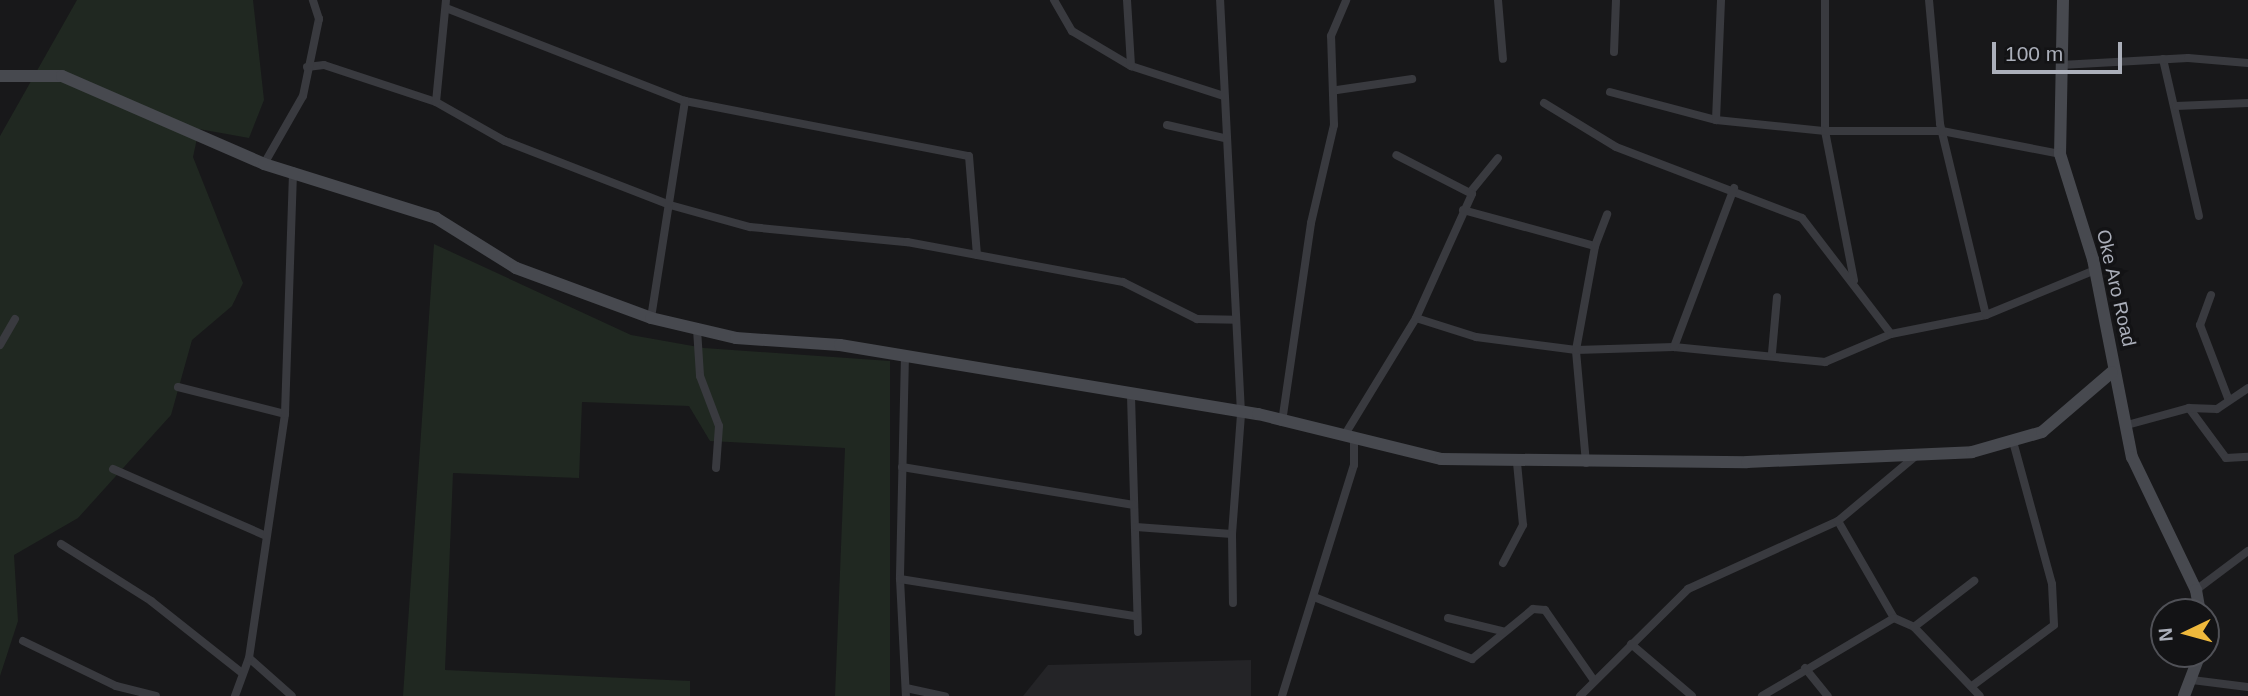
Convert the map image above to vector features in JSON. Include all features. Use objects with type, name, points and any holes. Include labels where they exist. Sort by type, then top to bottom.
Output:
[{"type":"street","points":[[259,161],[299,107],[319,19],[313,0]]},
{"type":"street","points":[[1054,0],[1072,31],[1131,65],[1224,96]]},
{"type":"street","points":[[1127,0],[1131,65]]},
{"type":"street","points":[[1220,0],[1224,138],[1241,413],[1232,534],[1233,603]]},
{"type":"street","points":[[1282,422],[1338,90],[1329,46],[1346,0]]},
{"type":"street","points":[[1498,0],[1503,59]]},
{"type":"street","points":[[1614,52],[1616,0]]},
{"type":"street","points":[[1716,120],[1721,0]]},
{"type":"street","points":[[1825,0],[1825,131],[1855,284]]},
{"type":"street","points":[[1929,0],[1942,131],[1986,315]]},
{"type":"street","name":"Oke Aro Road","points":[[2063,0],[2060,154],[2095,270],[2112,372],[2127,425],[2132,457],[2197,598]]},
{"type":"street","points":[[436,102],[446,4],[685,101],[969,156],[977,255]]},
{"type":"street","points":[[2061,65],[2163,60],[2248,64]]},
{"type":"street","points":[[2163,60],[2176,106],[2199,216]]},
{"type":"street","points":[[307,67],[324,65],[436,102],[505,141],[670,205],[750,227],[977,255],[1123,282],[1197,319],[1236,320]]},
{"type":"street","points":[[0,76],[54,74],[259,161],[436,218],[516,268],[651,318],[697,330],[905,355],[1241,413],[1441,459],[1586,463],[1917,455],[2014,445],[2060,418],[2112,372]]},
{"type":"street","points":[[1338,90],[1412,79]]},
{"type":"street","points":[[1610,92],[1716,120],[1825,131],[1942,131],[2060,154]]},
{"type":"street","points":[[651,318],[685,101]]},
{"type":"street","points":[[1544,103],[1616,147],[1683,176],[1734,188],[1802,218],[1891,334]]},
{"type":"street","points":[[2176,106],[2248,103]]},
{"type":"street","points":[[1167,125],[1224,138]]},
{"type":"street","points":[[1396,155],[1472,190]]},
{"type":"street","points":[[1282,696],[1354,465],[1349,437],[1416,318],[1472,190],[1498,158]]},
{"type":"street","points":[[235,696],[241,672],[249,658],[264,535],[285,414],[293,171]]},
{"type":"street","points":[[1674,347],[1734,188]]},
{"type":"street","points":[[1463,210],[1595,246]]},
{"type":"street","points":[[1586,463],[1576,349],[1595,246],[1607,214]]},
{"type":"street","points":[[1416,318],[1476,337],[1576,349],[1674,347],[1772,353],[1825,362],[1891,334],[1986,315],[2095,270]]},
{"type":"street","points":[[2211,295],[2200,325],[2228,398]]},
{"type":"street","points":[[1772,353],[1777,297]]},
{"type":"street","points":[[0,345],[15,319]]},
{"type":"street","points":[[697,330],[700,376],[719,426],[716,468]]},
{"type":"street","points":[[905,355],[900,579],[906,692],[945,696]]},
{"type":"street","points":[[178,387],[285,414]]},
{"type":"street","points":[[2127,425],[2189,408],[2217,409],[2228,398],[2248,388]]},
{"type":"street","points":[[1131,396],[1136,527],[1134,615],[1138,632]]},
{"type":"street","points":[[2189,408],[2226,458],[2248,457]]},
{"type":"street","points":[[1972,686],[2045,639],[2054,625],[2052,583],[2014,445]]},
{"type":"street","points":[[1580,696],[1593,679],[1695,584],[1838,521],[1917,455]]},
{"type":"street","points":[[1503,563],[1523,525],[1517,463]]},
{"type":"street","points":[[902,467],[1134,505]]},
{"type":"street","points":[[113,470],[264,535]]},
{"type":"street","points":[[1838,521],[1894,618],[1914,627],[1980,696]]},
{"type":"street","points":[[1136,527],[1232,534]]},
{"type":"street","points":[[61,544],[152,601],[241,672]]},
{"type":"street","points":[[2196,590],[2248,551]]},
{"type":"street","points":[[900,579],[1134,615]]},
{"type":"street","points":[[1914,627],[1974,581]]},
{"type":"street","points":[[1314,597],[1465,658],[1480,656],[1502,631],[1533,608],[1545,610],[1593,679]]},
{"type":"street","points":[[1448,618],[1502,631]]},
{"type":"street","points":[[1762,696],[1805,668],[1894,618]]},
{"type":"street","points":[[23,641],[116,686],[156,696]]},
{"type":"street","points":[[1631,644],[1692,696]]},
{"type":"street","points":[[249,658],[292,696]]},
{"type":"street","points":[[1805,668],[1828,696]]},
{"type":"street","points":[[2185,696],[2196,668]]},
{"type":"street","points":[[2192,680],[2248,687]]},
{"type":"shaded area","points":[[77,0],[253,0],[264,100],[249,138],[199,129],[193,157],[243,283],[232,306],[192,340],[171,415],[78,518],[14,555],[18,621],[0,676],[0,136]]},
{"type":"shaded area","points":[[434,244],[631,335],[704,348],[890,361],[890,696],[835,696],[845,448],[710,441],[689,406],[582,402],[579,478],[453,473],[445,670],[690,681],[690,696],[403,696]]},
{"type":"shaded area","points":[[1251,660],[1251,696],[1023,696],[1048,665]]}]
